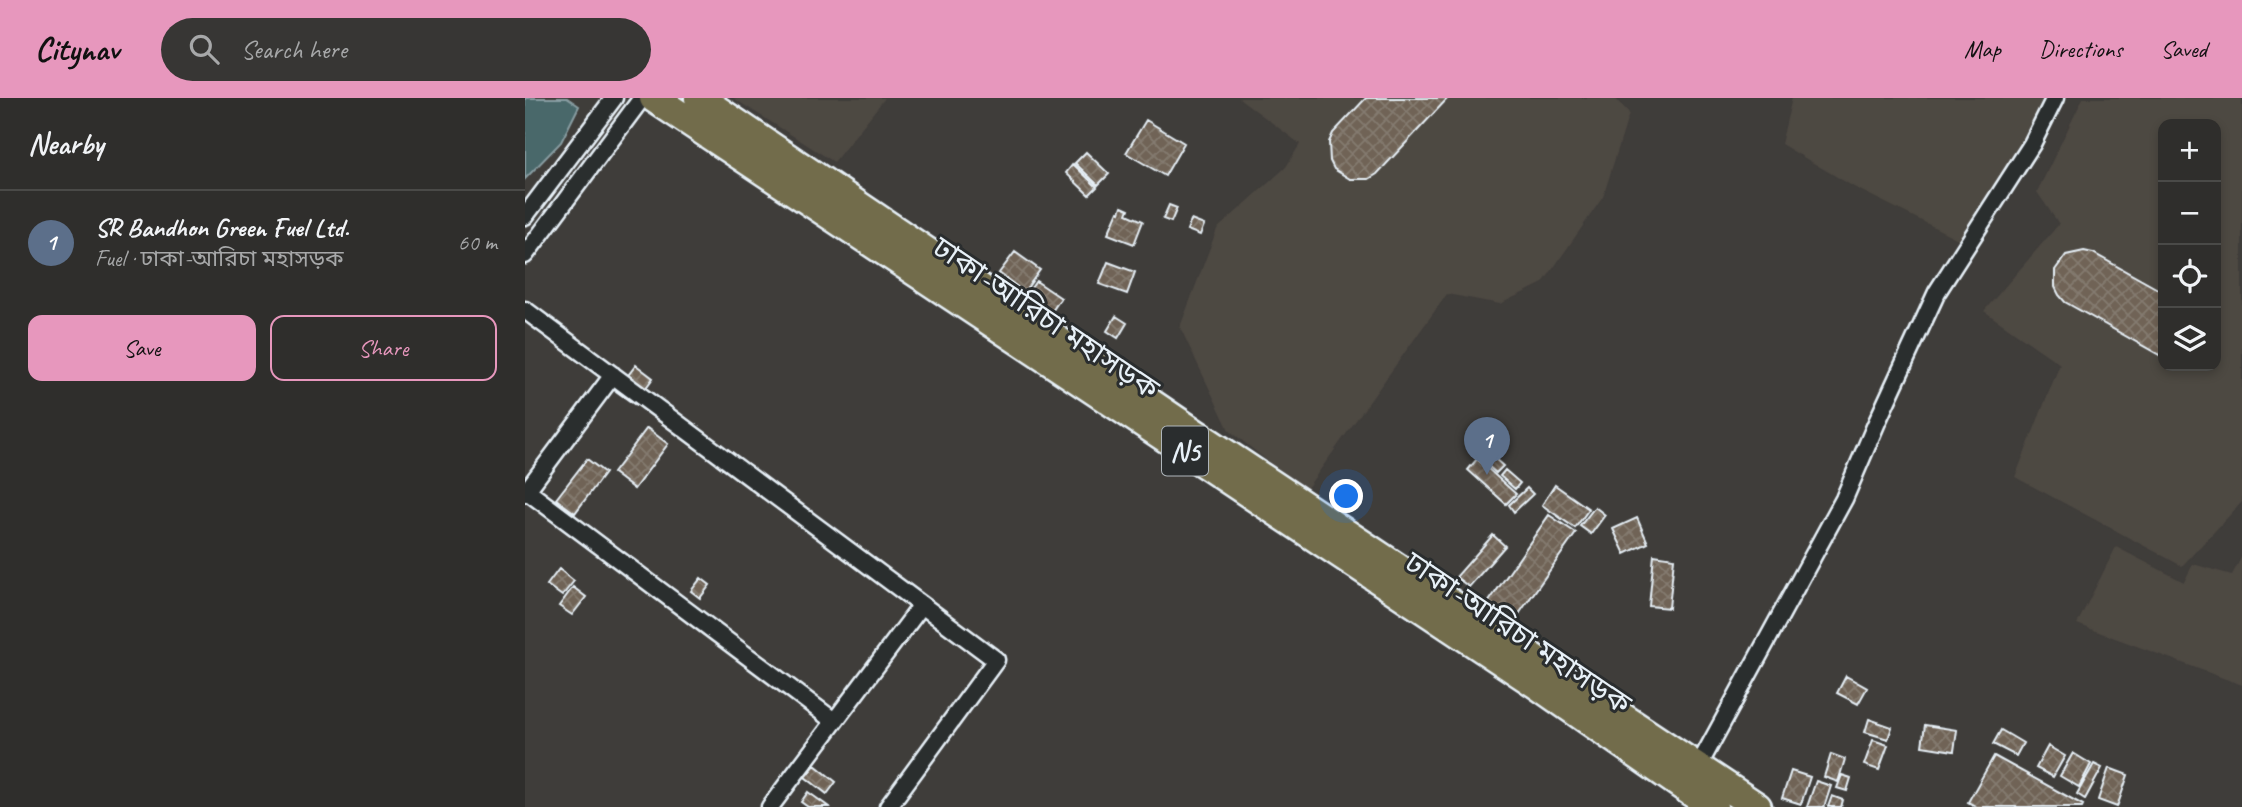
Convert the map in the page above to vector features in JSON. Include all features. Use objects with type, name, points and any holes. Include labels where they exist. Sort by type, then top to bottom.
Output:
[{"type":"highway","name":"ঢাকা-আরিচা মহাসড়ক","points":[[654,98],[1524,676],[1713,807]]},
{"type":"highway","name":"ঢাকা-আরিচা মহাসড়ক","points":[[699,98],[1196,434],[1757,807]]},
{"type":"street","points":[[525,216],[614,98]]},
{"type":"street","points":[[525,255],[642,98]]},
{"type":"street","points":[[1698,767],[1844,499],[1937,292],[2032,144],[2055,98]]},
{"type":"street","points":[[525,310],[996,660],[888,807]]},
{"type":"street","points":[[613,375],[526,492],[834,721]]},
{"type":"street","points":[[770,807],[922,605]]},
{"type":"shaded area","points":[[733,98],[885,98],[834,162]]},
{"type":"shaded area","points":[[1239,98],[1615,98],[1629,114],[1603,197],[1543,283],[1500,304],[1447,294],[1305,491],[1229,430],[1180,327],[1217,229],[1286,167],[1300,144]]},
{"type":"shaded area","points":[[1792,98],[2045,98],[1976,248],[1854,187],[1781,144]]},
{"type":"shaded area","points":[[2083,98],[2242,98],[2242,502],[2182,566],[2015,477],[2060,364],[1984,311],[2059,224],[2037,192]]},
{"type":"shaded area","points":[[2116,547],[2184,582],[2193,564],[2232,575],[2242,556],[2242,685],[2077,624]]},
{"type":"water","points":[[525,98],[567,98],[579,106],[561,142],[525,179]]},
{"type":"building","points":[[1366,98],[1448,98],[1377,174],[1369,179],[1350,179],[1334,169],[1330,161],[1329,142],[1333,133]]},
{"type":"building","points":[[1146,120],[1184,143],[1165,176],[1126,153]]},
{"type":"building","points":[[1086,152],[1109,174],[1098,185],[1075,163]]},
{"type":"building","points":[[1073,164],[1097,187],[1089,195],[1066,173]]},
{"type":"building","points":[[1169,205],[1177,208],[1171,222],[1163,219]]},
{"type":"building","points":[[1122,206],[1129,209],[1127,214],[1143,221],[1134,244],[1108,234]]},
{"type":"building","points":[[1191,220],[1204,225],[1200,235],[1187,230]]},
{"type":"building","points":[[2084,251],[2093,253],[2158,289],[2158,354],[2065,302],[2055,287],[2055,270],[2066,255]]},
{"type":"building","points":[[1015,252],[1040,270],[1024,292],[999,273]]},
{"type":"building","points":[[1108,262],[1135,272],[1127,294],[1099,284]]},
{"type":"building","points":[[1036,281],[1061,298],[1052,311],[1027,294]]},
{"type":"building","points":[[1116,316],[1127,323],[1118,338],[1107,331]]},
{"type":"building","points":[[636,365],[653,378],[634,404],[616,391]]},
{"type":"building","points":[[647,428],[668,444],[634,489],[613,473]]},
{"type":"building","points":[[1484,449],[1503,466],[1496,473],[1477,456]]},
{"type":"building","points":[[587,459],[605,473],[575,513],[556,499]]},
{"type":"building","points":[[1477,459],[1516,494],[1506,504],[1468,470]]},
{"type":"building","points":[[1505,470],[1520,483],[1515,489],[1500,476]]},
{"type":"building","points":[[1555,485],[1589,509],[1575,528],[1542,505]]},
{"type":"building","points":[[1527,488],[1533,494],[1514,512],[1509,505]]},
{"type":"building","points":[[1595,507],[1605,515],[1591,534],[1580,526]]},
{"type":"building","points":[[1549,515],[1576,533],[1514,621],[1488,603]]},
{"type":"building","points":[[1637,518],[1648,543],[1625,554],[1613,529]]},
{"type":"building","points":[[1493,535],[1505,546],[1469,587],[1456,577]]},
{"type":"building","points":[[1654,555],[1674,558],[1669,608],[1649,606]]},
{"type":"building","points":[[559,569],[574,581],[562,596],[547,585]]},
{"type":"building","points":[[701,578],[710,585],[700,598],[691,591]]},
{"type":"building","points":[[573,587],[586,597],[572,615],[559,606]]},
{"type":"building","points":[[1846,676],[1867,688],[1858,704],[1837,693]]},
{"type":"building","points":[[1869,719],[1892,727],[1888,739],[1865,732]]},
{"type":"building","points":[[1925,725],[1957,730],[1954,751],[1922,746]]},
{"type":"building","points":[[2001,730],[2023,743],[2016,756],[1993,744]]},
{"type":"building","points":[[1873,740],[1888,745],[1879,770],[1864,765]]},
{"type":"building","points":[[2048,746],[2065,756],[2053,777],[2036,768]]},
{"type":"building","points":[[2073,753],[2091,764],[2079,787],[2060,776]]},
{"type":"building","points":[[1831,754],[1845,759],[1838,782],[1824,777]]},
{"type":"building","points":[[1994,756],[2083,805],[2082,807],[1977,807],[1968,802]]},
{"type":"building","points":[[2094,764],[2102,768],[2085,799],[2077,794]]},
{"type":"building","points":[[815,765],[836,782],[827,794],[805,777]]},
{"type":"building","points":[[2109,768],[2128,775],[2117,807],[2098,800]]},
{"type":"building","points":[[1791,771],[1810,777],[1801,804],[1782,798]]},
{"type":"building","points":[[1842,775],[1851,778],[1847,791],[1837,788]]},
{"type":"building","points":[[1816,781],[1831,786],[1824,807],[1807,807]]},
{"type":"building","points":[[808,792],[829,807],[808,807],[801,802]]},
{"type":"building","points":[[1832,796],[1843,800],[1841,807],[1828,807]]},
{"type":"place","name":"SR Bandhon Green Fuel Ltd.","points":[[1487,475]]}]
